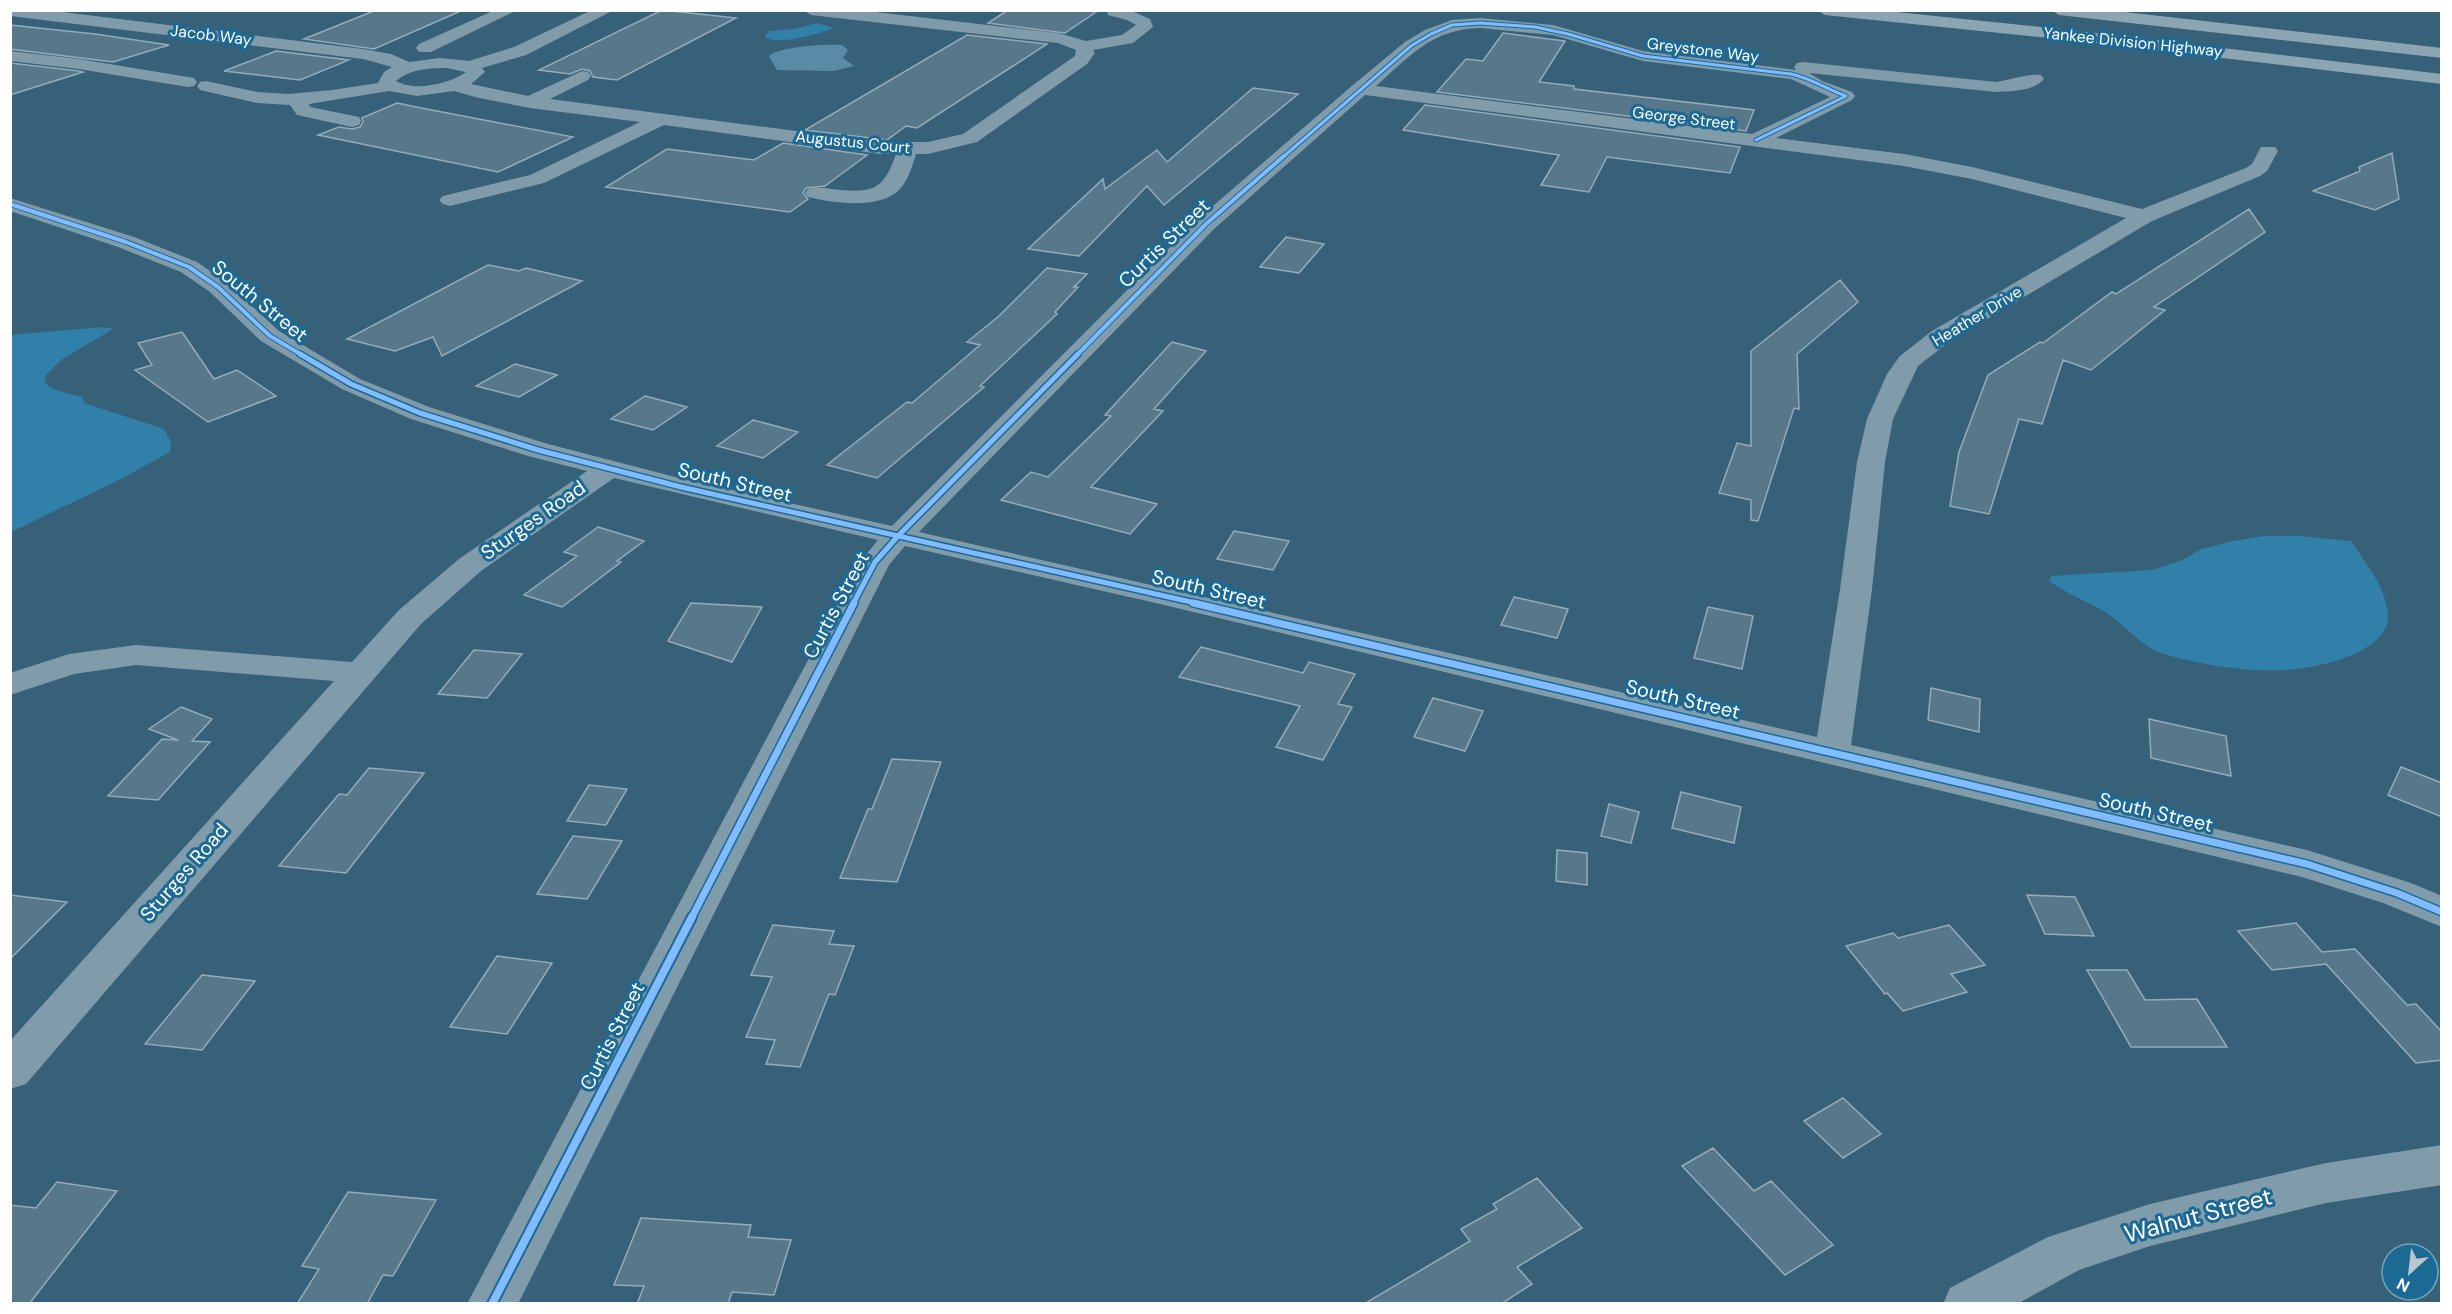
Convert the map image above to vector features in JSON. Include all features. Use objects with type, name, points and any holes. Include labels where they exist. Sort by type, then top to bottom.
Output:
[{"type":"highway","name":"Yankee Division Highway","points":[[1825,10],[2226,52],[2442,79]]},
{"type":"highway","name":"Yankee Division Highway","points":[[1979,10],[2442,63]]},
{"type":"highway","points":[[2059,10],[2442,53]]},
{"type":"highway","points":[[2226,52],[2442,86]]},
{"type":"street","points":[[425,48],[509,10]]},
{"type":"street","points":[[389,86],[386,82],[388,78],[409,68],[440,63],[470,66],[505,57],[606,10]]},
{"type":"street","points":[[811,10],[872,14],[1064,39],[1083,47],[1127,39],[1138,34],[1145,27],[1144,21],[1140,18],[1114,12]]},
{"type":"street","name":"Jacob Way","points":[[21,11],[371,55],[390,59],[409,68]]},
{"type":"street","name":"Greystone Way","points":[[1455,25],[1488,24],[1557,32],[1584,37],[1619,51],[1643,56],[1787,73],[1804,77],[1815,85],[1846,96]]},
{"type":"street","name":"Curtis Street","points":[[492,1304],[874,565],[897,536],[1189,241],[1254,180],[1411,46],[1432,33],[1455,25]]},
{"type":"street","points":[[463,31],[543,40]]},
{"type":"street","points":[[986,47],[1018,33]]},
{"type":"street","name":"Augustus Court","points":[[455,85],[479,93],[530,102],[880,148],[908,149],[947,145],[976,135],[1081,60],[1086,53],[1083,47]]},
{"type":"street","points":[[10,56],[79,64],[263,98],[302,99],[389,86],[418,90],[455,85],[474,75],[475,70],[470,66]]},
{"type":"street","points":[[1787,73],[1792,68],[1804,67],[1996,87],[2018,85],[2035,79]]},
{"type":"street","points":[[530,102],[582,76]]},
{"type":"street","points":[[1756,140],[1877,81],[1882,76]]},
{"type":"street","name":"George Street","points":[[1359,89],[1756,140],[1951,168],[2145,216]]},
{"type":"street","points":[[302,99],[298,105],[301,110],[352,121]]},
{"type":"street","points":[[450,200],[537,179],[662,119]]},
{"type":"street","points":[[816,193],[855,197],[883,191],[893,185],[908,149]]},
{"type":"street","name":"Heather Drive","points":[[1832,751],[1856,590],[1871,462],[1880,419],[1900,374],[1909,362],[1941,336],[2145,216],[2253,172],[2260,167],[2268,151]]},
{"type":"street","name":"South Street","points":[[10,204],[148,250],[189,267],[218,286],[270,336],[351,384],[459,426],[607,470],[1832,751],[2307,864],[2397,893],[2442,912]]},
{"type":"street","name":"Sturges Road","points":[[10,1071],[358,673],[410,617],[452,579],[607,470]]},
{"type":"street","points":[[10,685],[69,664],[136,655],[358,673]]},
{"type":"street","name":"Walnut Street","points":[[1968,1304],[2065,1253],[2150,1225],[2326,1183],[2442,1165]]},
{"type":"shaded area","points":[[816,23],[834,28],[788,40],[765,37],[769,31],[795,29]]},
{"type":"shaded area","points":[[842,45],[848,50],[843,58],[854,66],[834,71],[777,70],[769,56],[793,48]]},
{"type":"shaded area","points":[[104,327],[113,329],[61,360],[46,375],[44,383],[56,390],[82,397],[84,403],[164,429],[171,442],[170,452],[123,478],[11,532],[11,335]]},
{"type":"shaded area","points":[[2264,536],[2300,536],[2351,541],[2375,577],[2384,597],[2388,618],[2386,628],[2380,636],[2364,649],[2317,666],[2266,670],[2214,665],[2156,651],[2105,612],[2049,581],[2051,576],[2152,570],[2183,560],[2199,550]]},
{"type":"building","points":[[376,10],[463,10],[374,49],[304,39]]},
{"type":"building","points":[[662,10],[736,18],[617,80],[593,77],[590,71],[582,69],[570,74],[539,70]]},
{"type":"building","points":[[1008,10],[1099,10],[1065,33],[988,23]]},
{"type":"building","points":[[10,25],[169,45],[113,62],[10,49]]},
{"type":"building","points":[[1503,33],[1565,41],[1539,82],[1574,86],[1574,89],[1754,110],[1746,131],[1437,92],[1466,59],[1483,61]]},
{"type":"building","points":[[967,35],[1047,44],[917,128],[906,126],[887,140],[805,130]]},
{"type":"building","points":[[276,51],[349,60],[300,80],[224,71]]},
{"type":"building","points":[[10,63],[79,71],[83,72],[10,95]]},
{"type":"building","points":[[1253,88],[1298,94],[1164,205],[1147,186],[1079,256],[1028,249],[1103,179],[1105,189],[1157,150],[1167,162]]},
{"type":"building","points":[[397,103],[573,137],[498,172],[318,135],[339,127],[352,129],[360,127],[363,122],[362,118]]},
{"type":"building","points":[[1425,105],[1740,147],[1730,173],[1607,157],[1589,192],[1541,185],[1559,155],[1403,130]]},
{"type":"building","points":[[783,143],[867,155],[825,186],[806,188],[803,193],[808,199],[790,212],[606,187],[667,149],[754,160]]},
{"type":"building","points":[[2392,153],[2399,199],[2375,210],[2313,191],[2360,171],[2359,167]]},
{"type":"building","points":[[2249,209],[2265,232],[2154,307],[2165,310],[2091,370],[2063,360],[2042,424],[2019,419],[1989,514],[1950,506],[1959,452],[1988,375],[2040,342],[2043,343],[2112,292],[2116,294]]},
{"type":"building","points":[[1286,237],[1324,244],[1299,273],[1260,267]]},
{"type":"building","points":[[488,265],[519,271],[526,268],[582,281],[442,356],[433,337],[395,351],[347,339]]},
{"type":"building","points":[[1047,268],[1087,274],[1055,312],[1057,314],[980,386],[984,387],[877,478],[827,465],[907,402],[912,403],[980,345],[967,342],[999,316]]},
{"type":"building","points":[[1840,280],[1858,302],[1797,354],[1799,409],[1794,408],[1758,521],[1751,520],[1751,500],[1719,493],[1737,443],[1751,446],[1751,351]]},
{"type":"building","points":[[182,332],[214,379],[237,370],[276,396],[208,422],[135,370],[152,365],[138,343]]},
{"type":"building","points":[[1172,342],[1206,351],[1154,409],[1163,411],[1091,487],[1157,504],[1130,534],[1001,500],[1031,472],[1048,477],[1111,416],[1105,415]]},
{"type":"building","points":[[515,364],[557,375],[519,397],[476,386]]},
{"type":"building","points":[[645,396],[687,407],[653,430],[611,419]]},
{"type":"building","points":[[753,420],[798,432],[763,458],[717,446]]},
{"type":"building","points":[[598,527],[644,541],[617,561],[621,562],[562,607],[524,595],[577,556],[564,552]]},
{"type":"building","points":[[1234,531],[1289,541],[1273,570],[1217,559]]},
{"type":"building","points":[[1514,597],[1568,609],[1557,638],[1501,625]]},
{"type":"building","points":[[691,603],[762,607],[732,662],[668,641]]},
{"type":"building","points":[[1708,607],[1753,616],[1742,669],[1694,658]]},
{"type":"building","points":[[1201,647],[1303,673],[1309,662],[1355,674],[1338,704],[1352,707],[1323,760],[1276,747],[1300,706],[1179,677]]},
{"type":"building","points":[[474,650],[522,654],[487,698],[438,694]]},
{"type":"building","points":[[1931,688],[1980,699],[1979,732],[1928,720]]},
{"type":"building","points":[[1433,698],[1483,711],[1465,751],[1414,737]]},
{"type":"building","points":[[181,707],[212,719],[192,741],[210,742],[158,800],[108,796],[162,739],[178,740],[149,729]]},
{"type":"building","points":[[2149,719],[2226,736],[2231,776],[2151,758]]},
{"type":"building","points":[[892,759],[941,762],[897,882],[840,878],[868,809],[872,809]]},
{"type":"building","points":[[2401,767],[2442,783],[2442,817],[2388,795]]},
{"type":"building","points":[[369,768],[424,773],[346,873],[279,866],[339,794],[347,795]]},
{"type":"building","points":[[589,785],[627,789],[606,825],[567,821]]},
{"type":"building","points":[[1681,792],[1741,807],[1734,843],[1672,828]]},
{"type":"building","points":[[1609,804],[1639,812],[1631,843],[1601,836]]},
{"type":"building","points":[[573,836],[622,841],[587,899],[537,894]]},
{"type":"building","points":[[1557,850],[1587,853],[1587,885],[1556,881]]},
{"type":"building","points":[[10,895],[67,902],[10,959]]},
{"type":"building","points":[[2027,895],[2075,897],[2094,936],[2045,934]]},
{"type":"building","points":[[2296,923],[2322,952],[2355,949],[2407,1005],[2416,1004],[2442,1032],[2442,1060],[2416,1063],[2326,964],[2272,970],[2238,931]]},
{"type":"building","points":[[773,925],[834,931],[829,944],[854,946],[835,995],[829,994],[800,1067],[766,1064],[775,1040],[746,1037],[772,977],[751,975]]},
{"type":"building","points":[[1949,925],[1985,965],[1951,974],[1967,992],[1903,1011],[1887,993],[1885,994],[1846,946],[1893,933],[1898,938]]},
{"type":"building","points":[[497,956],[552,963],[507,1034],[450,1027]]},
{"type":"building","points":[[2087,970],[2127,970],[2145,1000],[2197,999],[2227,1047],[2131,1047]]},
{"type":"building","points":[[202,975],[255,981],[202,1050],[145,1044]]},
{"type":"building","points":[[1843,1098],[1881,1134],[1843,1158],[1804,1121]]},
{"type":"building","points":[[1713,1148],[1754,1191],[1771,1181],[1833,1245],[1785,1275],[1682,1166]]},
{"type":"building","points":[[1537,1178],[1582,1228],[1517,1267],[1532,1284],[1501,1304],[1364,1304],[1470,1241],[1461,1229],[1497,1209],[1493,1204]]},
{"type":"building","points":[[57,1182],[117,1191],[29,1304],[10,1304],[10,1205],[36,1208]]},
{"type":"building","points":[[348,1192],[436,1200],[393,1276],[383,1275],[367,1304],[297,1304],[319,1269],[302,1266]]},
{"type":"building","points":[[641,1218],[751,1225],[748,1237],[791,1240],[774,1295],[732,1292],[728,1304],[637,1304],[644,1286],[614,1285]]},
{"type":"cycle path","points":[[492,1304],[875,562],[1206,224],[1411,46],[1441,29],[1465,23],[1498,23],[1553,30],[1643,56],[1791,74],[1804,77],[1816,85],[1846,96],[1756,140]]},
{"type":"cycle path","points":[[10,204],[126,242],[189,267],[218,287],[270,336],[351,384],[420,413],[538,450],[681,487],[1160,595],[2307,864],[2397,893],[2442,912]]}]
